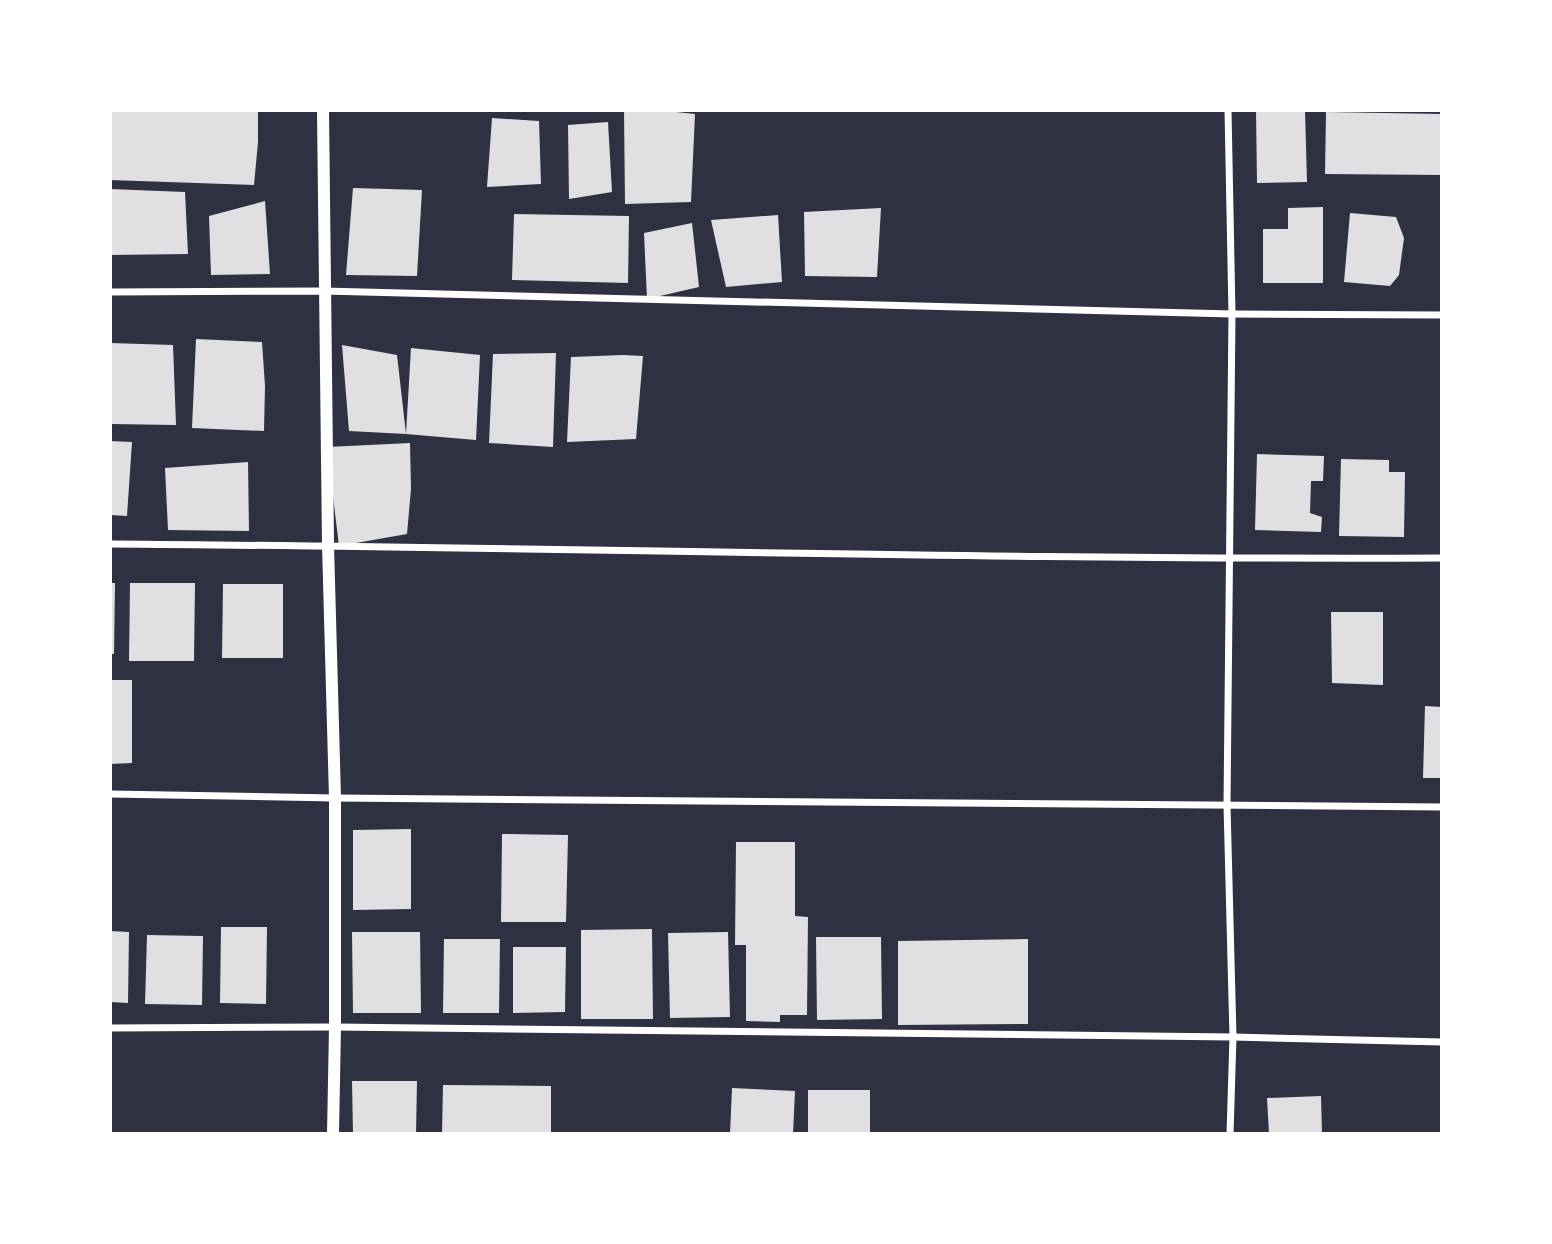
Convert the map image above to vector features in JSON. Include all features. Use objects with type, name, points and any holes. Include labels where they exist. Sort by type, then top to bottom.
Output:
[{"type":"street","points":[[323,110],[328,545],[335,798],[333,1134]]},
{"type":"street","points":[[1228,110],[1232,314],[1227,805],[1233,1037],[1230,1134]]},
{"type":"street","points":[[110,292],[324,291],[1232,314],[1442,315]]},
{"type":"street","points":[[110,544],[1230,559],[1442,558]]},
{"type":"street","points":[[110,794],[1442,807]]},
{"type":"street","points":[[110,1028],[335,1027],[1233,1037],[1442,1042]]},
{"type":"building","points":[[110,110],[258,110],[254,185],[110,180]]},
{"type":"building","points":[[624,110],[695,114],[691,202],[625,204]]},
{"type":"building","points":[[1256,110],[1305,110],[1307,182],[1257,183]]},
{"type":"building","points":[[1326,112],[1442,114],[1442,175],[1325,174]]},
{"type":"building","points":[[492,118],[539,121],[541,184],[487,187]]},
{"type":"building","points":[[608,122],[612,192],[569,199],[568,125]]},
{"type":"building","points":[[353,188],[422,190],[417,276],[346,275]]},
{"type":"building","points":[[110,189],[185,192],[188,254],[110,255]]},
{"type":"building","points":[[265,201],[270,274],[211,275],[209,216]]},
{"type":"building","points":[[1323,207],[1323,283],[1263,283],[1263,229],[1288,229],[1288,208]]},
{"type":"building","points":[[881,208],[877,277],[805,276],[804,212]]},
{"type":"building","points":[[1350,213],[1396,217],[1404,238],[1399,275],[1390,286],[1344,282]]},
{"type":"building","points":[[514,214],[629,216],[628,283],[512,280]]},
{"type":"building","points":[[778,215],[782,282],[726,287],[711,220]]},
{"type":"building","points":[[692,223],[699,287],[647,299],[644,233]]},
{"type":"building","points":[[196,339],[262,342],[264,431],[192,428]]},
{"type":"building","points":[[110,343],[173,345],[176,425],[110,424]]},
{"type":"building","points":[[342,345],[397,355],[406,434],[349,431]]},
{"type":"building","points":[[411,348],[480,355],[476,440],[406,434]]},
{"type":"building","points":[[556,353],[553,447],[489,443],[493,354]]},
{"type":"building","points":[[643,356],[636,439],[567,442],[571,357]]},
{"type":"building","points":[[110,441],[132,442],[127,516],[110,515]]},
{"type":"building","points":[[410,443],[411,489],[407,534],[339,546],[327,447]]},
{"type":"building","points":[[1257,454],[1324,456],[1323,481],[1311,481],[1310,513],[1322,517],[1321,532],[1255,530]]},
{"type":"building","points":[[1341,459],[1389,460],[1389,472],[1405,472],[1404,537],[1339,536]]},
{"type":"building","points":[[248,462],[249,531],[168,530],[165,468]]},
{"type":"building","points":[[110,583],[115,583],[114,654],[110,654]]},
{"type":"building","points":[[130,583],[195,583],[194,661],[129,661]]},
{"type":"building","points":[[223,584],[283,584],[283,658],[222,658]]},
{"type":"building","points":[[1331,612],[1383,612],[1383,685],[1332,683]]},
{"type":"building","points":[[110,680],[132,680],[132,763],[110,764]]},
{"type":"building","points":[[1425,706],[1442,707],[1442,778],[1423,778]]},
{"type":"building","points":[[411,829],[411,909],[353,910],[353,830]]},
{"type":"building","points":[[502,834],[568,835],[566,922],[501,922]]},
{"type":"building","points":[[736,842],[795,842],[795,916],[808,917],[807,1015],[780,1015],[780,1022],[746,1021],[746,945],[735,945]]},
{"type":"building","points":[[221,927],[267,927],[266,1004],[220,1003]]},
{"type":"building","points":[[652,929],[653,1019],[581,1019],[581,930]]},
{"type":"building","points":[[110,931],[129,932],[128,1003],[110,1002]]},
{"type":"building","points":[[352,932],[420,932],[421,1013],[353,1013]]},
{"type":"building","points":[[728,932],[730,1017],[670,1018],[668,933]]},
{"type":"building","points":[[147,935],[203,936],[202,1005],[145,1004]]},
{"type":"building","points":[[816,937],[881,937],[882,1019],[817,1020]]},
{"type":"building","points":[[444,939],[500,939],[499,1013],[443,1013]]},
{"type":"building","points":[[1028,939],[1028,1024],[898,1025],[898,941]]},
{"type":"building","points":[[513,947],[566,947],[565,1012],[513,1013]]},
{"type":"building","points":[[352,1081],[417,1081],[416,1134],[353,1134]]},
{"type":"building","points":[[443,1085],[551,1086],[551,1134],[442,1134]]},
{"type":"building","points":[[732,1088],[795,1091],[793,1134],[730,1134]]},
{"type":"building","points":[[808,1090],[870,1090],[870,1134],[808,1134]]},
{"type":"building","points":[[1321,1096],[1322,1134],[1269,1134],[1267,1098]]}]
